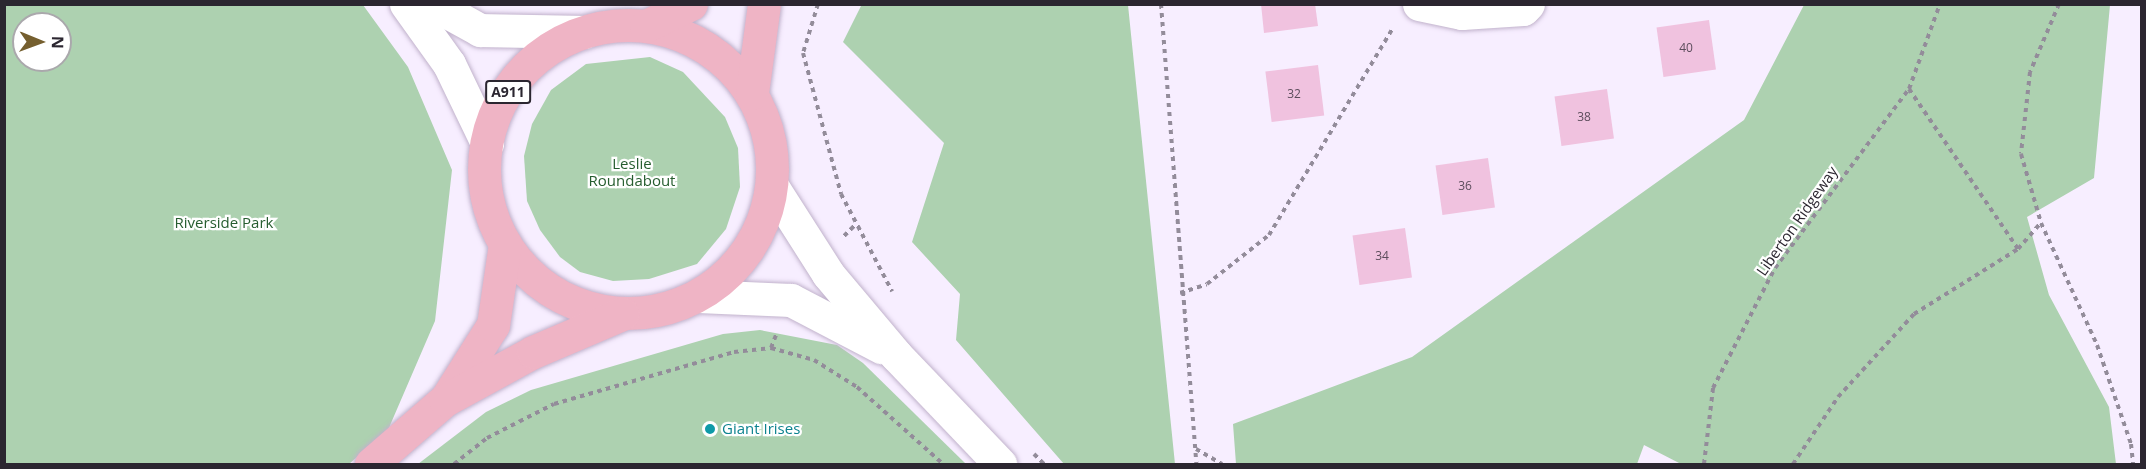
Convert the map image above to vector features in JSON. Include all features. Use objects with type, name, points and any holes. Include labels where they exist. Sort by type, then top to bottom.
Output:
[{"type":"main road","points":[[406,4],[449,64],[487,143]]},
{"type":"main road","points":[[433,4],[480,30],[584,32]]},
{"type":"main road","name":"A911","points":[[646,26],[692,4]]},
{"type":"main road","name":"A911","points":[[752,93],[764,4]]},
{"type":"main road","points":[[1407,15],[1523,9],[1528,4]]},
{"type":"main road","name":"A911","points":[[371,465],[445,400],[533,352],[622,314],[661,310],[698,296],[734,268],[760,230],[772,186],[770,138],[752,93],[723,60],[687,37],[646,26],[614,25],[584,32],[549,49],[520,74],[498,106],[487,143],[485,178],[490,212],[505,244],[535,280],[576,304],[622,314]]},
{"type":"main road","points":[[772,186],[828,273],[896,355],[1000,465]]},
{"type":"main road","name":"A911","points":[[445,400],[493,325],[505,244]]},
{"type":"main road","points":[[698,296],[791,300],[896,355]]},
{"type":"path","points":[[818,4],[803,53],[841,194],[897,301]]},
{"type":"path","points":[[1161,4],[1180,293],[1196,465]]},
{"type":"path","name":"Liberton Ridgeway","points":[[1704,465],[1713,388],[1775,268],[1909,89],[1940,4]]},
{"type":"path","points":[[2060,4],[2030,72],[2020,154],[2040,223],[2097,345],[2131,444],[2133,465]]},
{"type":"path","points":[[1180,293],[1207,284],[1269,235],[1407,15]]},
{"type":"path","points":[[1909,89],[2018,249]]},
{"type":"path","points":[[1793,465],[1838,397],[1914,314],[2018,249],[2040,223]]},
{"type":"path","points":[[454,465],[487,438],[554,404],[734,352],[771,348],[814,360],[857,387],[943,465]]},
{"type":"path","points":[[1030,449],[1044,465]]},
{"type":"path","points":[[1195,449],[1222,465]]},
{"type":"green space","points":[[862,4],[1128,5],[1175,464],[1064,464],[956,340],[960,294],[912,242],[944,143],[843,42]]},
{"type":"green space","name":"Riverside Park","points":[[4,5],[363,5],[408,67],[452,170],[435,321],[388,430],[349,464],[5,464]]},
{"type":"green space","points":[[1804,5],[2110,5],[2094,178],[2027,217],[2049,295],[2109,407],[2116,464],[1681,464],[1644,445],[1637,464],[1236,464],[1233,424],[1412,357],[1744,120]]},
{"type":"green space","name":"Leslie Roundabout","points":[[650,57],[683,72],[725,117],[738,148],[740,187],[726,229],[697,264],[649,279],[613,281],[580,272],[560,257],[540,230],[527,201],[524,156],[532,124],[551,90],[586,64]]},
{"type":"green space","points":[[760,330],[837,345],[863,363],[966,464],[418,464],[486,412],[531,390],[723,334]]},
{"type":"building","points":[[1261,4],[1315,4],[1318,26],[1264,33]]},
{"type":"building","points":[[1709,20],[1716,70],[1663,77],[1657,27]]},
{"type":"building","points":[[1318,65],[1324,116],[1272,122],[1265,71]]},
{"type":"building","points":[[1607,89],[1614,139],[1561,146],[1555,96]]},
{"type":"building","points":[[1488,158],[1495,208],[1442,215],[1436,165]]},
{"type":"building","points":[[1405,228],[1412,278],[1359,285],[1353,235]]},
{"type":"place","name":"Giant Irises","points":[[710,429]]}]
